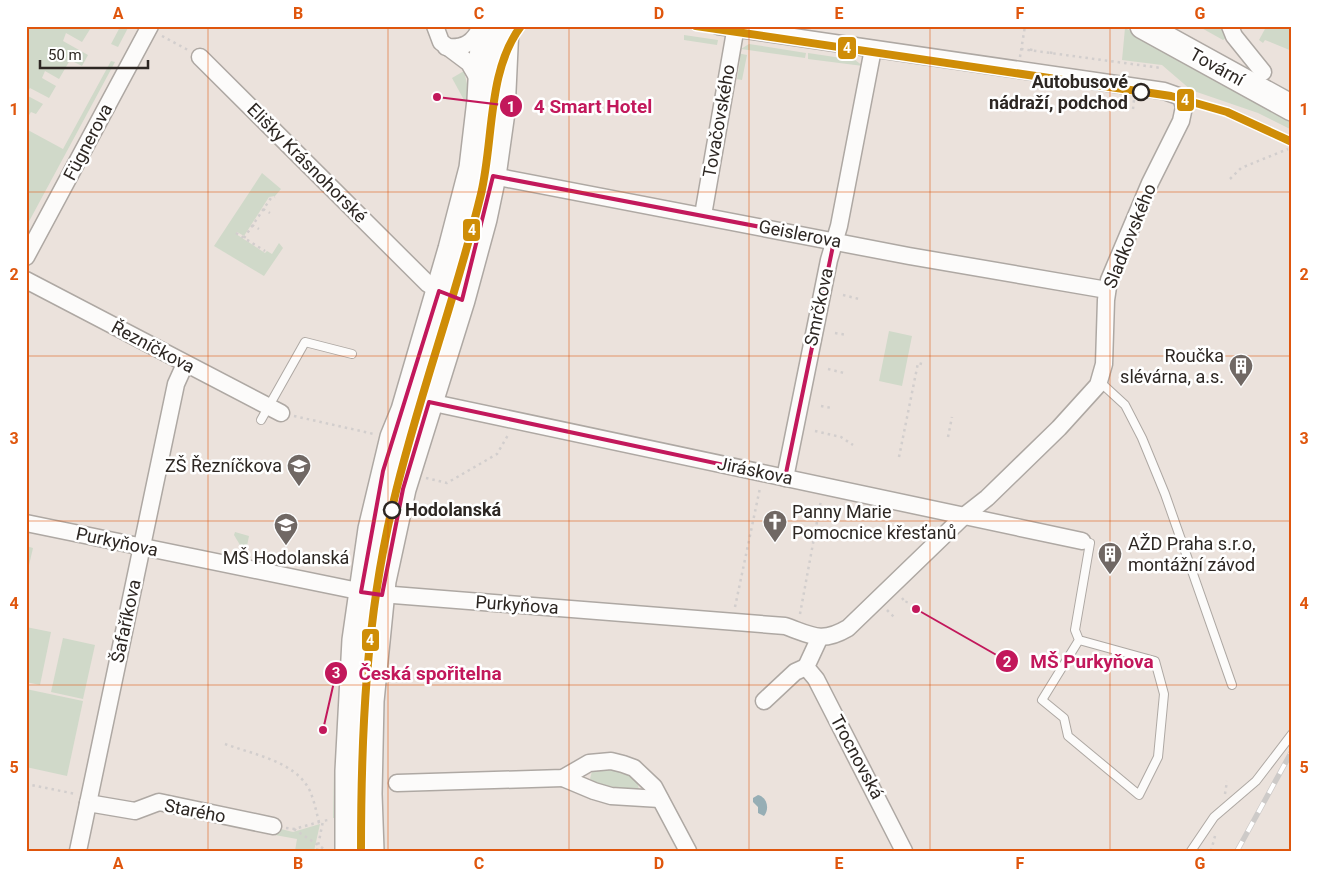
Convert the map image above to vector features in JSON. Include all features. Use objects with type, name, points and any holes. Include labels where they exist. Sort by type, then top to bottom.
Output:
[{"type":"main road","points":[[348,851],[350,705],[355,640],[372,593],[385,573],[403,489],[462,300],[476,251],[493,176],[492,84],[482,26]]},
{"type":"main road","name":"Tovární","points":[[1143,26],[1292,108]]},
{"type":"main road","name":"Tovární","points":[[1179,26],[1292,88]]},
{"type":"main road","points":[[371,851],[369,794],[371,702],[376,634],[372,593],[383,471],[439,291],[492,84],[509,30]]},
{"type":"street","points":[[435,26],[441,42],[446,48],[469,63],[492,84]]},
{"type":"street","points":[[446,48],[466,45],[474,38],[482,26]]},
{"type":"street","points":[[718,26],[735,27],[873,49]]},
{"type":"street","points":[[1230,26],[1234,36],[1263,72]]},
{"type":"street","name":"Tovačovského","points":[[703,215],[735,27]]},
{"type":"street","name":"Fügnerova","points":[[26,257],[149,28]]},
{"type":"street","name":"Sladkovského","points":[[873,49],[1169,92],[1180,98],[1183,104],[1181,121],[1150,184],[1106,290],[1104,364],[1100,382]]},
{"type":"street","name":"Smrčkova","points":[[785,478],[873,49]]},
{"type":"street","name":"Elišky Krásnohorské","points":[[200,57],[428,284],[439,291],[462,300]]},
{"type":"street","name":"Geislerova","points":[[493,176],[834,241],[1106,290]]},
{"type":"street","name":"Řezníčkova","points":[[26,280],[184,364],[270,413]]},
{"type":"street","name":"Šafaříkova","points":[[78,851],[176,384],[184,364]]},
{"type":"street","points":[[764,701],[795,672],[806,667],[819,638],[840,633],[856,621],[964,516],[987,498],[1059,428],[1100,382]]},
{"type":"street","name":"Jiráskova","points":[[429,402],[1082,542]]},
{"type":"street","name":"Purkyňova","points":[[26,523],[372,593],[785,626],[819,638]]},
{"type":"street","name":"Trocnovská","points":[[806,667],[816,679],[904,851]]},
{"type":"street","points":[[563,778],[589,763],[612,762],[634,768],[645,777],[660,799],[688,851]]},
{"type":"street","points":[[397,783],[563,778],[594,792],[612,796],[660,799]]},
{"type":"street","name":"Starého","points":[[89,800],[134,811],[160,802],[273,826]]},
{"type":"lane","points":[[270,413],[304,342],[352,354]]},
{"type":"lane","points":[[1100,382],[1125,405],[1142,438],[1165,494],[1232,685]]},
{"type":"lane","points":[[1079,640],[1075,630],[1090,543],[1082,542]]},
{"type":"lane","points":[[1079,640],[1155,661],[1164,694],[1158,757],[1139,796],[1068,736],[1064,718],[1042,700],[1079,640]]},
{"type":"lane","points":[[1191,851],[1214,816],[1256,781],[1292,734]]},
{"type":"path","points":[[1025,26],[1021,49],[1161,68]]},
{"type":"path","points":[[149,28],[200,57]]},
{"type":"path","points":[[1031,51],[1032,46]]},
{"type":"path","points":[[1051,54],[1052,48]]},
{"type":"path","points":[[1230,179],[1241,168],[1288,149]]},
{"type":"path","points":[[244,238],[270,198],[275,197]]},
{"type":"path","points":[[263,209],[270,213]]},
{"type":"path","points":[[252,225],[259,229]]},
{"type":"path","points":[[236,233],[265,252]]},
{"type":"path","points":[[843,295],[859,299]]},
{"type":"path","points":[[835,333],[847,335]]},
{"type":"path","points":[[898,457],[912,400],[918,363],[922,364]]},
{"type":"path","points":[[828,369],[844,373]]},
{"type":"path","points":[[821,406],[832,408]]},
{"type":"path","points":[[270,413],[376,434]]},
{"type":"path","points":[[948,438],[952,417]]},
{"type":"path","points":[[419,476],[447,483],[498,454],[511,431]]},
{"type":"path","points":[[815,431],[840,436],[853,445]]},
{"type":"path","points":[[903,436],[907,437]]},
{"type":"path","points":[[734,611],[760,486]]},
{"type":"path","points":[[800,614],[822,499]]},
{"type":"path","points":[[901,598],[906,602],[908,601]]},
{"type":"path","points":[[888,611],[895,618]]},
{"type":"path","points":[[224,744],[281,764],[300,776],[314,800],[319,822]]},
{"type":"path","points":[[26,784],[89,800]]},
{"type":"path","points":[[273,826],[294,829],[331,819]]},
{"type":"path","points":[[317,851],[323,821]]},
{"type":"path","points":[[294,829],[327,851]]},
{"type":"highlighted area","points":[[493,176],[834,241],[785,478],[429,402],[403,489],[382,595],[361,592],[383,471],[439,291],[462,300]]},
{"type":"green space","points":[[26,26],[92,26],[82,42],[66,33],[63,41],[88,55],[82,66],[70,60],[59,79],[45,71],[42,78],[56,86],[49,98],[30,88],[26,94]]},
{"type":"green space","points":[[119,26],[129,26],[118,47],[111,44]]},
{"type":"green space","points":[[1198,26],[1224,26],[1226,38],[1223,40]]},
{"type":"green space","points":[[1264,26],[1292,26],[1292,51],[1265,40],[1263,43],[1259,40],[1266,27]]},
{"type":"green space","points":[[1125,28],[1292,119],[1292,130],[1258,113],[1191,90],[1162,65],[1122,60]]},
{"type":"green space","points":[[684,35],[718,40],[717,45],[684,40]]},
{"type":"green space","points":[[749,44],[806,53],[805,58],[741,49]]},
{"type":"green space","points":[[737,53],[747,55],[742,80],[737,79],[740,61],[737,59]]},
{"type":"green space","points":[[808,53],[855,60],[863,66],[808,59]]},
{"type":"green space","points":[[111,61],[115,62],[26,227],[26,129],[63,149]]},
{"type":"green space","points":[[464,71],[470,97],[464,100],[452,78]]},
{"type":"green space","points":[[26,95],[43,104],[36,114],[31,112],[26,120]]},
{"type":"green space","points":[[262,173],[281,189],[275,196],[269,197],[244,236],[237,232],[236,234],[265,253],[267,251],[272,254],[279,243],[283,248],[264,276],[214,246]]},
{"type":"green space","points":[[889,331],[912,336],[902,386],[879,381]]},
{"type":"green space","points":[[235,532],[249,536],[247,546],[240,545],[234,535]]},
{"type":"green space","points":[[26,546],[33,548],[26,578]]},
{"type":"green space","points":[[26,627],[51,632],[40,685],[26,682]]},
{"type":"green space","points":[[63,638],[95,645],[83,699],[51,692]]},
{"type":"green space","points":[[26,689],[83,701],[67,776],[26,767]]},
{"type":"green space","points":[[616,767],[636,779],[639,789],[627,792],[607,789],[590,779],[592,771]]},
{"type":"green space","points":[[334,769],[340,769],[343,817],[333,818]]},
{"type":"green space","points":[[320,824],[314,851],[295,851],[297,839],[275,835],[277,828],[293,832]]},
{"type":"water","points":[[758,795],[764,798],[767,804],[764,816],[758,813],[758,807],[753,802],[753,798]]},
{"type":"railway","points":[[1237,851],[1292,751]]},
{"type":"tram line","name":"4","points":[[361,851],[362,763],[367,676],[371,633],[384,547],[403,465],[481,194],[493,106],[502,64],[510,44],[521,26]]},
{"type":"tram line","name":"4","points":[[696,26],[1171,96],[1227,112],[1292,142]]},
{"type":"place","name":"Autobusové nádraží, podchod","points":[[1141,92]]},
{"type":"place","name":"4 Smart Hotel","points":[[437,97]]},
{"type":"place","name":"Roučka slévárna, a.s.","points":[[1241,387]]},
{"type":"place","name":"ZŠ Řezníčkova","points":[[299,487]]},
{"type":"place","name":"Hodolanská","points":[[392,510]]},
{"type":"place","name":"Panny Marie Pomocnice křesťanů","points":[[775,543]]},
{"type":"place","name":"MŠ Hodolanská","points":[[286,546]]},
{"type":"place","name":"AŽD Praha s.r.o, montážní závod","points":[[1110,575]]},
{"type":"place","name":"MŠ Purkyňova","points":[[916,609]]},
{"type":"place","name":"Česká spořitelna","points":[[323,730]]}]
